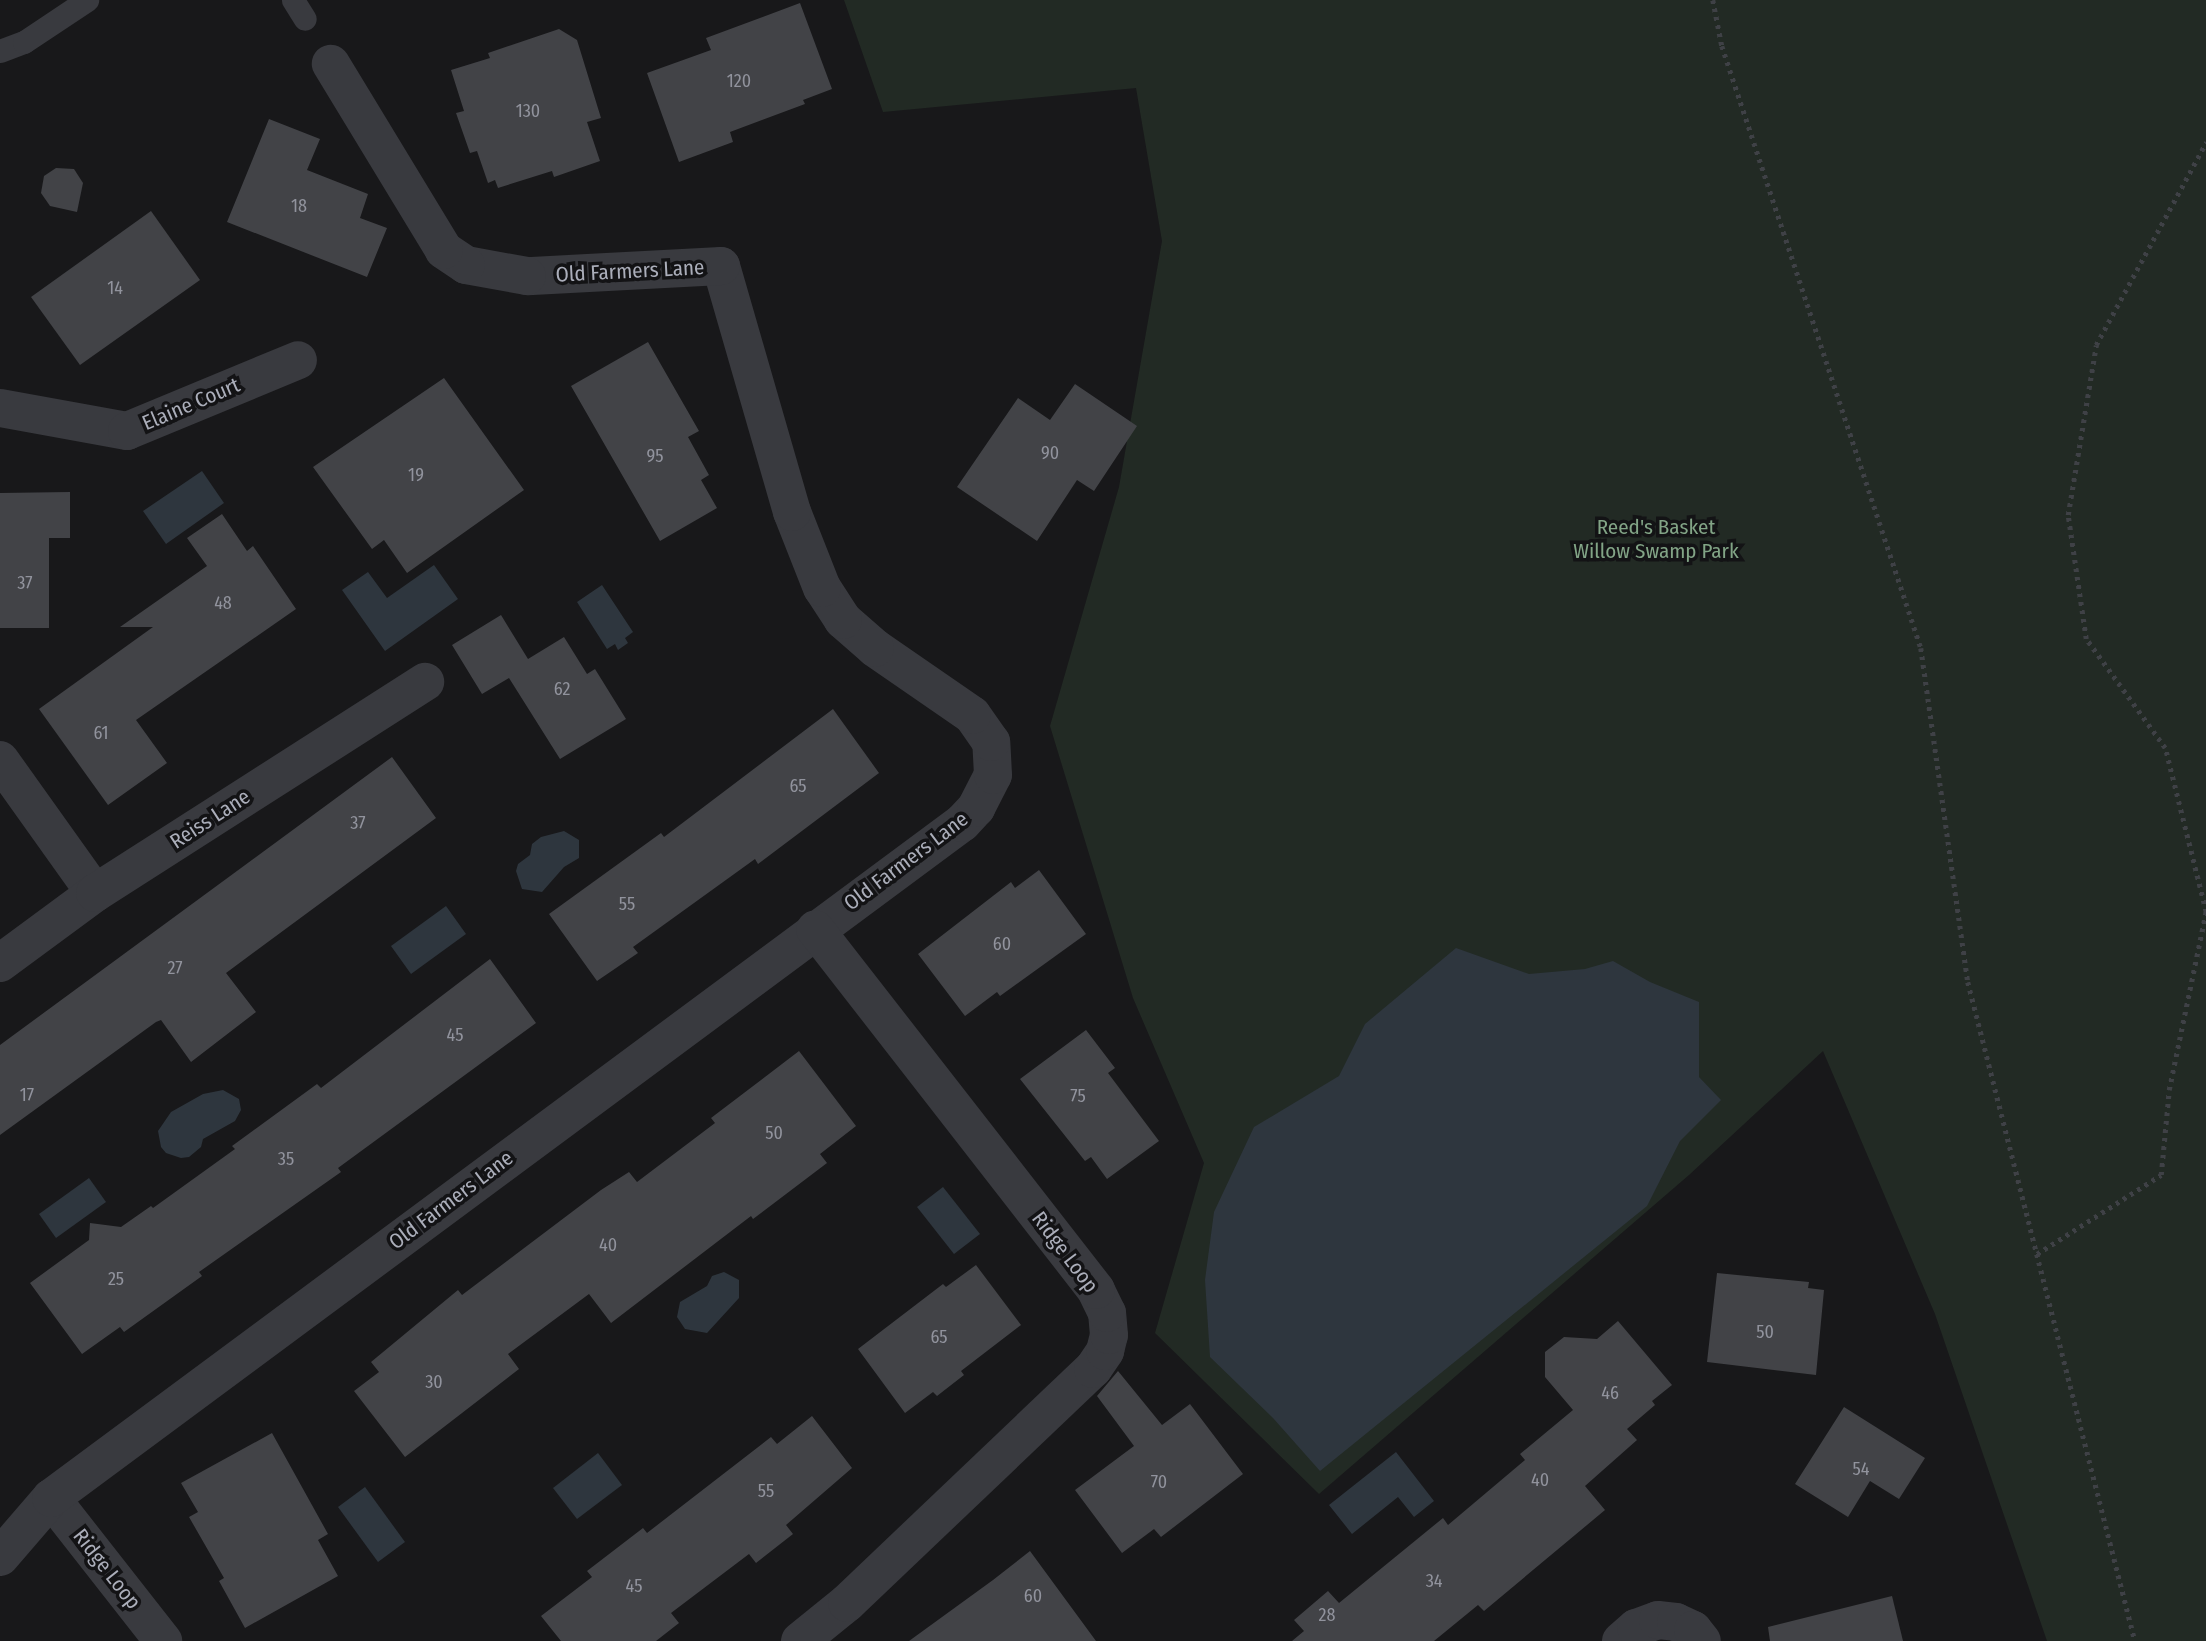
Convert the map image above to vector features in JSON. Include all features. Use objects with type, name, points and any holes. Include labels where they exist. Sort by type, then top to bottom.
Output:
[{"type":"street","name":"Old Farmers Lane","points":[[0,1557],[51,1498],[815,929],[962,823],[976,808],[993,775],[994,759],[985,731],[958,703],[875,649],[843,620],[822,587],[792,512],[721,266],[527,276],[466,265],[444,250],[331,64]]},
{"type":"street","name":"Elaine Court","points":[[0,408],[127,431],[298,360]]},
{"type":"street","name":"Reiss Lane","points":[[0,963],[95,893],[425,682]]},
{"type":"street","points":[[0,760],[95,893]]},
{"type":"street","name":"Ridge Loop","points":[[800,1641],[847,1603],[1093,1369],[1105,1351],[1109,1335],[1107,1313],[1096,1290],[815,929]]},
{"type":"street","name":"Ridge Loop","points":[[51,1498],[163,1641]]},
{"type":"street","points":[[1621,1641],[1636,1628],[1658,1620],[1693,1630],[1702,1641]]},
{"type":"lane","points":[[0,51],[24,42],[87,0]]},
{"type":"path","points":[[1713,0],[1727,59],[1921,648],[1968,982],[2135,1641]]},
{"type":"path","points":[[2037,1254],[2161,1175],[2169,1090],[2206,912],[2165,748],[2086,639],[2068,515],[2096,345],[2206,142]]},
{"type":"green space","name":"Reed's Basket Willow Swamp Park","points":[[844,0],[2206,0],[2206,1641],[2047,1641],[1935,1314],[1823,1051],[1689,1175],[1319,1494],[1155,1333],[1204,1163],[1133,998],[1050,726],[1119,487],[1162,241],[1136,88],[883,112]]},
{"type":"shaded area","points":[[202,471],[224,503],[166,544],[143,511]]},
{"type":"shaded area","points":[[434,565],[458,599],[385,651],[342,590],[368,572],[387,598]]},
{"type":"shaded area","points":[[602,585],[633,632],[625,638],[628,643],[618,650],[615,644],[607,649],[577,602]]},
{"type":"shaded area","points":[[564,831],[579,840],[579,858],[564,867],[542,892],[522,889],[516,871],[518,864],[530,855],[532,844],[541,837]]},
{"type":"shaded area","points":[[446,906],[466,934],[411,974],[391,946]]},
{"type":"shaded area","points":[[1456,948],[1529,974],[1585,969],[1613,961],[1650,982],[1699,1002],[1699,1077],[1721,1100],[1680,1141],[1647,1206],[1320,1471],[1273,1418],[1210,1357],[1205,1280],[1214,1212],[1254,1127],[1339,1076],[1365,1024]]},
{"type":"shaded area","points":[[223,1090],[239,1099],[241,1110],[235,1121],[203,1139],[201,1147],[189,1157],[181,1158],[166,1153],[161,1147],[158,1131],[171,1112],[203,1094]]},
{"type":"shaded area","points":[[89,1178],[106,1202],[56,1238],[39,1214]]},
{"type":"shaded area","points":[[943,1187],[980,1234],[954,1254],[917,1207]]},
{"type":"shaded area","points":[[724,1272],[739,1280],[739,1298],[707,1333],[685,1329],[677,1317],[680,1302],[707,1286],[712,1276]]},
{"type":"shaded area","points":[[1396,1452],[1434,1501],[1414,1517],[1398,1497],[1352,1534],[1329,1505]]},
{"type":"shaded area","points":[[598,1453],[622,1485],[577,1519],[553,1488]]},
{"type":"shaded area","points":[[365,1487],[405,1542],[378,1562],[338,1507]]},
{"type":"building","points":[[800,3],[832,89],[803,100],[805,104],[730,132],[733,142],[679,162],[647,73],[711,50],[706,38]]},
{"type":"building","points":[[559,29],[577,40],[601,118],[587,122],[600,161],[554,177],[552,171],[498,188],[495,180],[488,183],[477,151],[470,153],[456,113],[464,111],[451,70],[490,58],[488,53]]},
{"type":"building","points":[[269,119],[320,139],[307,170],[368,194],[360,218],[387,228],[367,277],[227,222]]},
{"type":"building","points":[[56,168],[74,169],[83,183],[77,212],[50,206],[41,193],[44,176]]},
{"type":"building","points":[[151,211],[200,280],[80,365],[31,297]]},
{"type":"building","points":[[648,342],[699,431],[688,437],[709,475],[701,480],[717,508],[660,541],[571,386]]},
{"type":"building","points":[[444,378],[524,490],[407,573],[384,540],[372,549],[313,467]]},
{"type":"building","points":[[1075,384],[1137,426],[1094,491],[1077,480],[1037,541],[957,487],[1018,398],[1050,420]]},
{"type":"building","points":[[70,492],[70,538],[49,538],[49,628],[0,628],[0,493]]},
{"type":"building","points":[[222,514],[247,551],[253,546],[296,609],[136,720],[167,763],[108,805],[39,709],[153,627],[120,627],[207,566],[187,538]]},
{"type":"building","points":[[501,615],[528,659],[564,637],[587,674],[595,669],[626,719],[560,759],[509,678],[482,694],[452,645]]},
{"type":"building","points":[[833,709],[879,773],[758,864],[755,859],[633,947],[638,953],[597,981],[549,914],[661,833],[664,837]]},
{"type":"building","points":[[392,757],[436,818],[226,973],[256,1012],[191,1062],[161,1020],[156,1022],[0,1135],[0,1045]]},
{"type":"building","points":[[1039,870],[1086,934],[1000,996],[997,992],[965,1016],[918,954],[1011,882],[1015,888]]},
{"type":"building","points":[[490,959],[536,1023],[338,1168],[341,1172],[199,1272],[202,1276],[124,1332],[120,1327],[82,1354],[30,1283],[89,1240],[90,1223],[121,1227],[151,1206],[153,1208],[235,1149],[232,1146],[317,1084],[321,1088]]},
{"type":"building","points":[[1086,1030],[1115,1068],[1108,1073],[1159,1141],[1107,1179],[1091,1157],[1085,1161],[1020,1079]]},
{"type":"building","points":[[799,1051],[856,1126],[820,1154],[827,1163],[753,1219],[751,1216],[611,1323],[589,1294],[508,1354],[519,1369],[405,1457],[354,1391],[379,1372],[371,1362],[458,1290],[462,1295],[601,1190],[629,1172],[637,1182],[715,1123],[711,1118]]},
{"type":"building","points":[[976,1265],[1021,1325],[961,1371],[964,1375],[937,1396],[933,1392],[905,1413],[858,1349],[943,1284],[946,1287]]},
{"type":"building","points":[[1717,1273],[1809,1282],[1808,1288],[1824,1290],[1816,1375],[1707,1362]]},
{"type":"building","points":[[1618,1321],[1672,1385],[1652,1401],[1655,1405],[1627,1429],[1637,1440],[1585,1486],[1605,1510],[1484,1611],[1478,1605],[1434,1641],[1292,1641],[1304,1631],[1294,1620],[1328,1591],[1339,1603],[1443,1518],[1448,1525],[1525,1460],[1520,1454],[1573,1410],[1545,1377],[1545,1352],[1564,1337],[1597,1339]]},
{"type":"building","points":[[1118,1371],[1162,1425],[1190,1404],[1243,1474],[1161,1537],[1154,1529],[1122,1553],[1075,1490],[1134,1446],[1097,1396]]},
{"type":"building","points":[[1844,1407],[1925,1458],[1899,1499],[1870,1481],[1848,1517],[1795,1484]]},
{"type":"building","points":[[812,1416],[852,1468],[786,1525],[793,1534],[756,1563],[749,1554],[671,1613],[679,1623],[656,1641],[561,1641],[541,1616],[592,1577],[587,1571],[643,1528],[647,1533],[771,1437],[777,1444]]},
{"type":"building","points":[[272,1433],[328,1534],[318,1540],[338,1576],[245,1628],[219,1581],[224,1578],[189,1517],[198,1512],[181,1483]]},
{"type":"building","points":[[1030,1551],[1096,1641],[909,1641],[993,1580]]},
{"type":"building","points":[[1892,1596],[1903,1641],[1770,1641],[1768,1627]]}]
